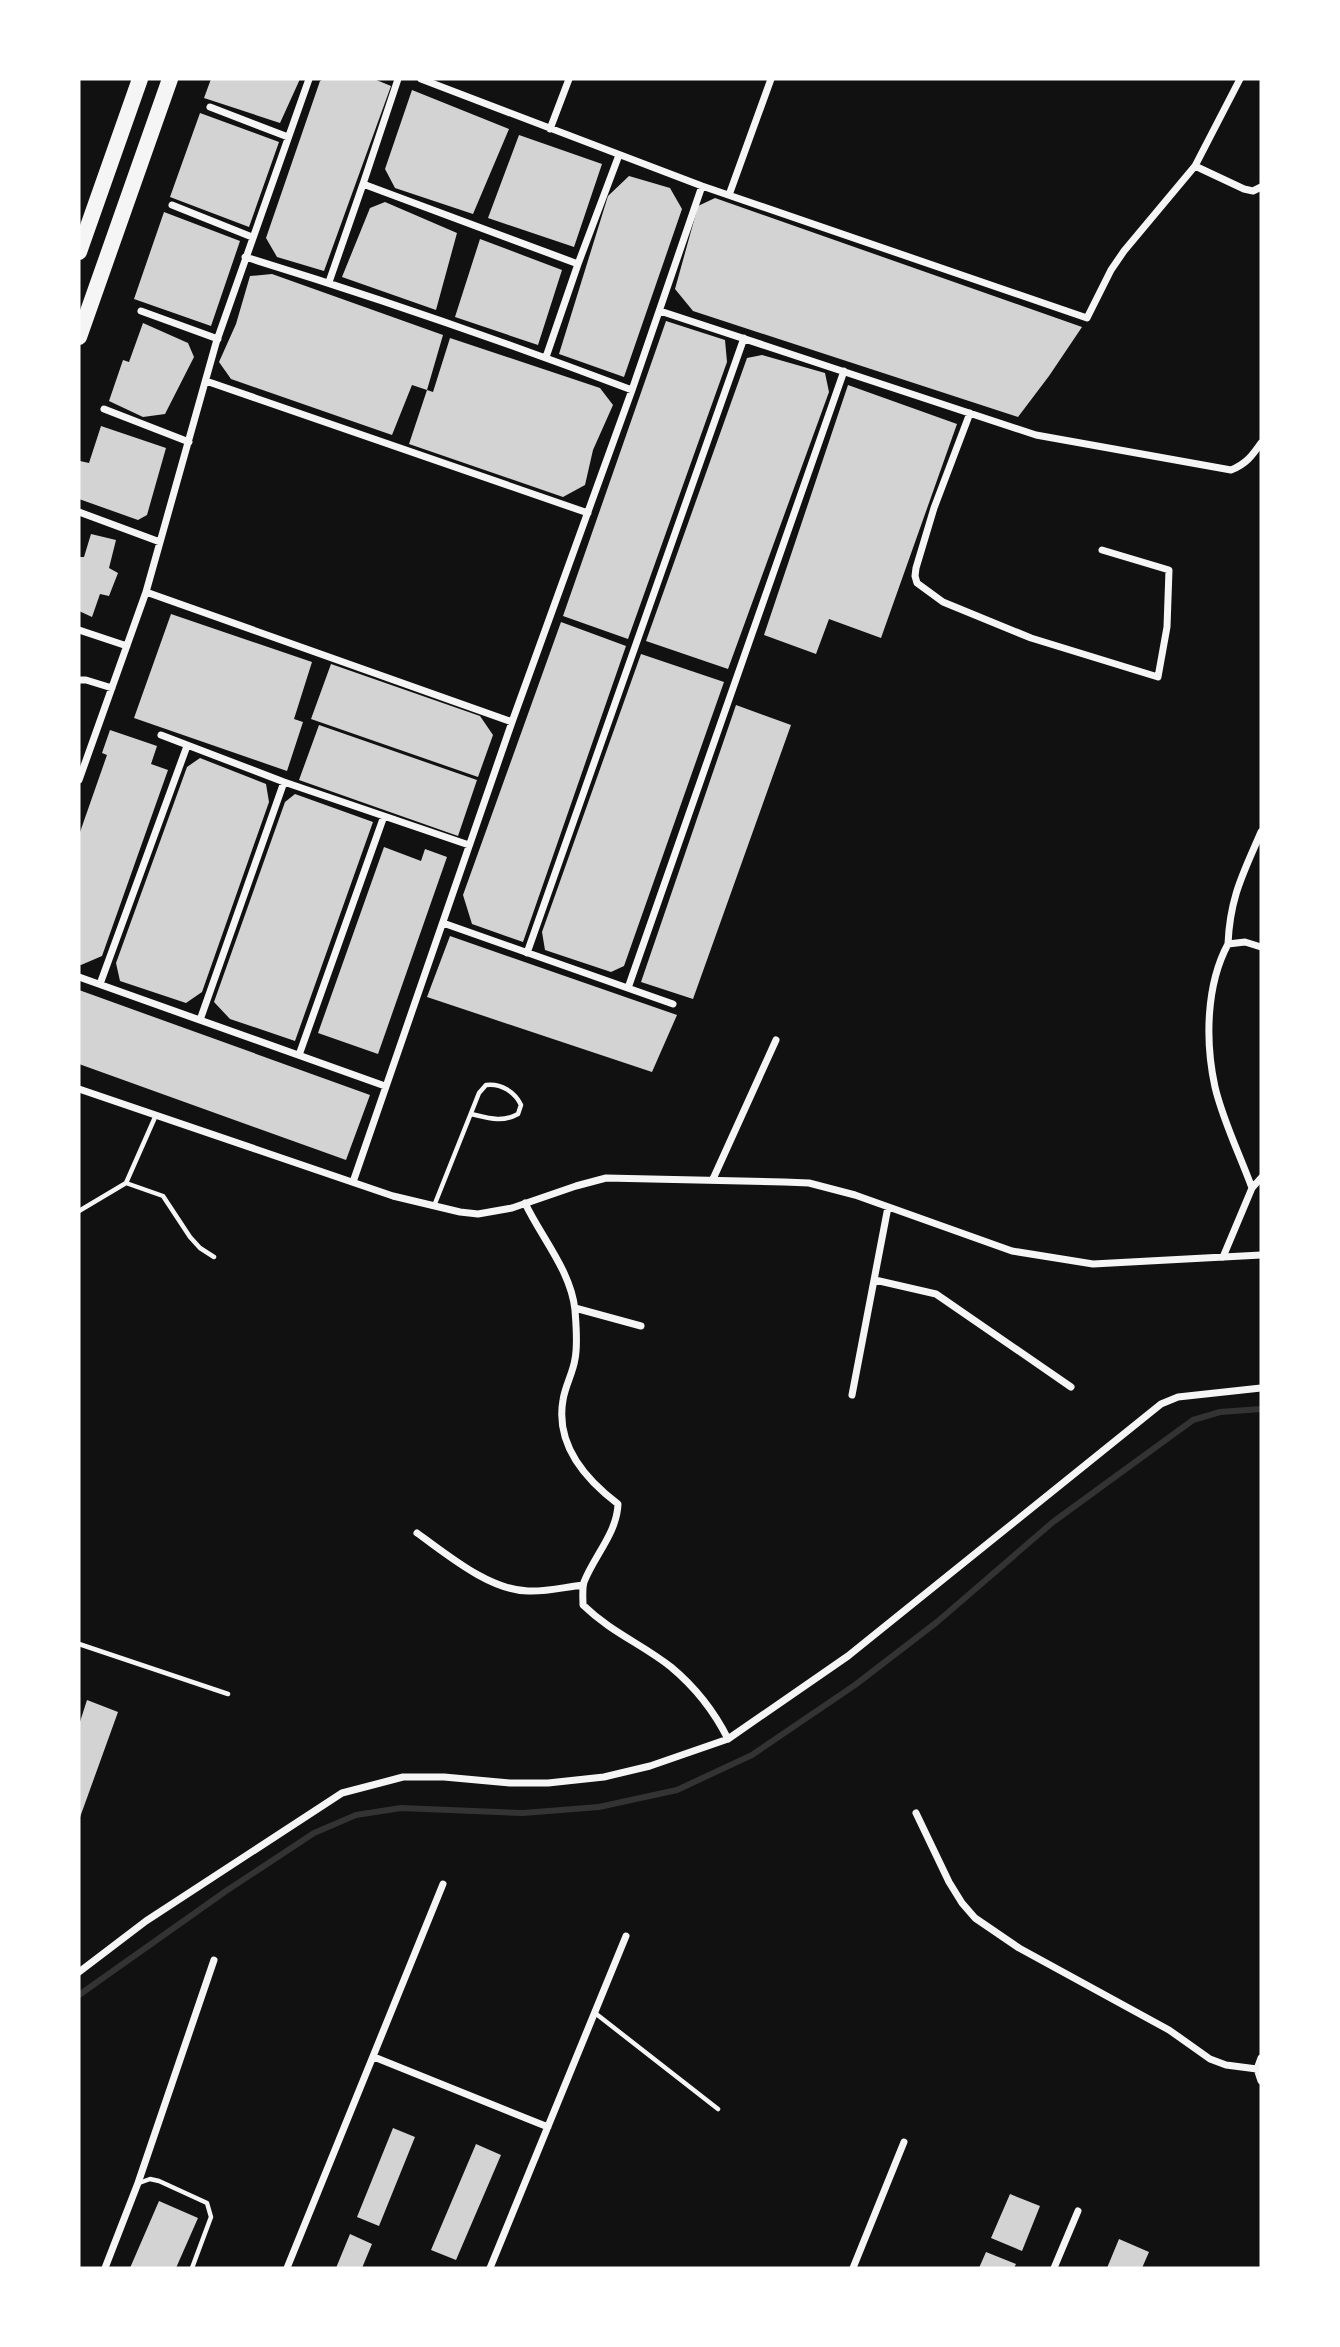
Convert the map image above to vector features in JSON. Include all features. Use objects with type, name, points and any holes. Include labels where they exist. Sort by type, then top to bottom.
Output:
[{"type":"highway","points":[[79,252],[140,79]]},
{"type":"highway","points":[[79,337],[170,79]]},
{"type":"street","points":[[79,780],[146,592],[218,339],[309,79]]},
{"type":"street","points":[[329,282],[398,79]]},
{"type":"street","points":[[421,79],[702,186],[1087,317],[1124,251],[1195,166],[1240,79]]},
{"type":"street","points":[[550,129],[569,79]]},
{"type":"street","points":[[729,195],[771,79]]},
{"type":"street","points":[[210,107],[288,137]]},
{"type":"street","points":[[546,357],[619,155]]},
{"type":"street","points":[[1195,166],[1244,189],[1253,191],[1261,187]]},
{"type":"street","points":[[363,184],[578,264]]},
{"type":"street","points":[[353,1182],[468,845],[632,390],[702,186]]},
{"type":"street","points":[[172,205],[252,237]]},
{"type":"street","points":[[245,257],[329,282],[546,357],[632,390]]},
{"type":"street","points":[[141,311],[218,339]]},
{"type":"street","points":[[660,311],[1032,434],[1231,470],[1243,466],[1261,443]]},
{"type":"street","points":[[527,953],[744,338]]},
{"type":"street","points":[[628,988],[844,371]]},
{"type":"street","points":[[206,381],[588,513]]},
{"type":"street","points":[[104,409],[189,442]]},
{"type":"street","points":[[970,413],[934,508],[916,568],[918,583],[943,602],[1031,638],[1158,677],[1167,627],[1169,570],[1102,550]]},
{"type":"street","points":[[79,512],[160,542]]},
{"type":"street","points":[[146,592],[512,722]]},
{"type":"street","points":[[79,630],[127,646]]},
{"type":"street","points":[[79,680],[112,688]]},
{"type":"street","points":[[160,735],[284,782],[468,845]]},
{"type":"street","points":[[100,984],[187,746]]},
{"type":"street","points":[[200,1020],[284,782]]},
{"type":"street","points":[[299,1055],[384,816]]},
{"type":"street","points":[[1252,1188],[1218,1096],[1211,1053],[1212,988],[1228,944],[1234,895],[1261,832]]},
{"type":"street","points":[[443,923],[673,1004]]},
{"type":"street","points":[[1228,944],[1245,942],[1261,947]]},
{"type":"street","points":[[79,977],[385,1086]]},
{"type":"street","points":[[713,1179],[776,1040]]},
{"type":"street","points":[[79,1089],[353,1182],[434,1207],[478,1214],[513,1208],[583,1183],[606,1178],[809,1183],[888,1206],[1013,1251],[1072,1262],[1093,1264],[1261,1255]]},
{"type":"street","points":[[1223,1257],[1252,1188],[1261,1178]]},
{"type":"street","points":[[525,1203],[568,1284],[575,1308],[575,1359],[562,1401],[562,1422],[569,1447],[577,1465],[618,1504],[613,1528],[583,1585],[583,1605],[609,1628],[673,1668],[715,1713],[728,1739]]},
{"type":"street","points":[[852,1395],[888,1206]]},
{"type":"street","points":[[875,1280],[936,1294],[1071,1387]]},
{"type":"street","points":[[575,1308],[641,1326]]},
{"type":"street","points":[[79,1972],[146,1922],[342,1793],[403,1777],[548,1783],[604,1777],[650,1766],[728,1739],[848,1656],[1161,1404],[1178,1397],[1261,1388]]},
{"type":"street","points":[[417,1533],[471,1569],[506,1588],[530,1591],[583,1585]]},
{"type":"street","points":[[916,1813],[949,1882],[975,1918],[1019,1948],[1169,2030],[1210,2059],[1226,2065],[1257,2069]]},
{"type":"street","points":[[287,2268],[443,1884]]},
{"type":"street","points":[[490,2268],[626,1936]]},
{"type":"street","points":[[105,2268],[138,2183],[214,1960]]},
{"type":"street","points":[[374,2057],[548,2127]]},
{"type":"street","points":[[1261,2057],[1257,2069],[1261,2081]]},
{"type":"street","points":[[853,2268],[904,2142]]},
{"type":"street","points":[[1054,2268],[1077,2211]]},
{"type":"lane","points":[[434,1207],[479,1093],[486,1085],[494,1084],[504,1087],[517,1097],[521,1105],[518,1114],[511,1118],[498,1120],[471,1114]]},
{"type":"lane","points":[[79,1211],[126,1183],[156,1115]]},
{"type":"lane","points":[[126,1183],[163,1196],[190,1237],[214,1257]]},
{"type":"lane","points":[[79,1644],[228,1694]]},
{"type":"lane","points":[[594,2013],[718,2109]]},
{"type":"lane","points":[[138,2183],[150,2179],[159,2181],[207,2203],[211,2217],[192,2268]]},
{"type":"building","points":[[211,79],[300,79],[280,123],[204,98]]},
{"type":"building","points":[[374,79],[391,86],[324,271],[277,257],[266,238],[320,81]]},
{"type":"building","points":[[412,90],[509,129],[473,214],[395,188],[385,169]]},
{"type":"building","points":[[200,113],[279,142],[249,227],[170,197]]},
{"type":"building","points":[[519,135],[602,164],[574,247],[488,218]]},
{"type":"building","points":[[629,176],[670,188],[682,209],[624,377],[559,354],[608,196]]},
{"type":"building","points":[[715,198],[1082,327],[1018,417],[693,311],[675,289],[698,206]]},
{"type":"building","points":[[385,202],[457,233],[436,310],[342,277],[370,208]]},
{"type":"building","points":[[164,212],[240,241],[211,326],[134,299]]},
{"type":"building","points":[[480,239],[562,270],[538,345],[455,317]]},
{"type":"building","points":[[272,274],[443,335],[427,390],[412,385],[392,435],[231,379],[219,362],[236,324],[250,276]]},
{"type":"building","points":[[666,321],[725,340],[727,362],[628,639],[563,616]]},
{"type":"building","points":[[143,323],[188,343],[194,357],[165,414],[143,417],[109,401],[123,360],[129,362]]},
{"type":"building","points":[[450,338],[600,388],[613,405],[593,450],[585,485],[563,497],[409,444],[427,390],[433,392]]},
{"type":"building","points":[[762,355],[825,373],[829,392],[728,669],[646,641],[747,358]]},
{"type":"building","points":[[848,385],[957,424],[881,638],[829,619],[816,654],[764,635]]},
{"type":"building","points":[[101,426],[166,448],[147,515],[138,520],[79,499],[79,463],[89,463]]},
{"type":"building","points":[[91,534],[116,540],[109,568],[118,573],[109,596],[100,594],[92,617],[79,611],[79,557],[84,557]]},
{"type":"building","points":[[171,614],[312,662],[294,719],[303,722],[287,771],[134,718]]},
{"type":"building","points":[[561,622],[626,646],[523,942],[472,924],[463,895]]},
{"type":"building","points":[[641,654],[724,682],[624,966],[611,972],[545,950],[542,932]]},
{"type":"building","points":[[331,664],[480,716],[493,735],[478,777],[311,719]]},
{"type":"building","points":[[736,705],[791,725],[693,999],[641,982]]},
{"type":"building","points":[[319,725],[477,780],[458,836],[299,780]]},
{"type":"building","points":[[110,730],[157,746],[151,764],[168,770],[102,956],[81,965],[79,835],[107,755],[102,753]]},
{"type":"building","points":[[200,758],[266,784],[269,802],[202,992],[186,1003],[120,981],[116,963],[187,767]]},
{"type":"building","points":[[295,794],[373,822],[295,1041],[230,1019],[214,1002],[285,802]]},
{"type":"building","points":[[384,847],[421,861],[425,849],[447,857],[378,1054],[318,1033]]},
{"type":"building","points":[[450,936],[677,1015],[652,1072],[427,997]]},
{"type":"building","points":[[79,990],[370,1095],[346,1160],[79,1064]]},
{"type":"building","points":[[87,1700],[118,1712],[79,1820],[79,1725]]},
{"type":"building","points":[[393,2128],[415,2137],[379,2226],[357,2217]]},
{"type":"building","points":[[476,2144],[501,2155],[456,2260],[431,2250]]},
{"type":"building","points":[[1010,2194],[1040,2206],[1022,2251],[991,2238]]},
{"type":"building","points":[[159,2201],[198,2218],[176,2268],[130,2268]]},
{"type":"building","points":[[350,2234],[372,2244],[362,2268],[336,2268]]},
{"type":"building","points":[[1119,2239],[1149,2252],[1142,2268],[1107,2268]]},
{"type":"building","points":[[986,2252],[1016,2264],[1014,2268],[979,2268]]},
{"type":"waterway","points":[[79,1995],[226,1891],[314,1833],[356,1815],[401,1808],[523,1813],[599,1807],[677,1790],[752,1755],[855,1685],[937,1622],[1053,1522],[1193,1420],[1220,1412],[1261,1409]]}]
